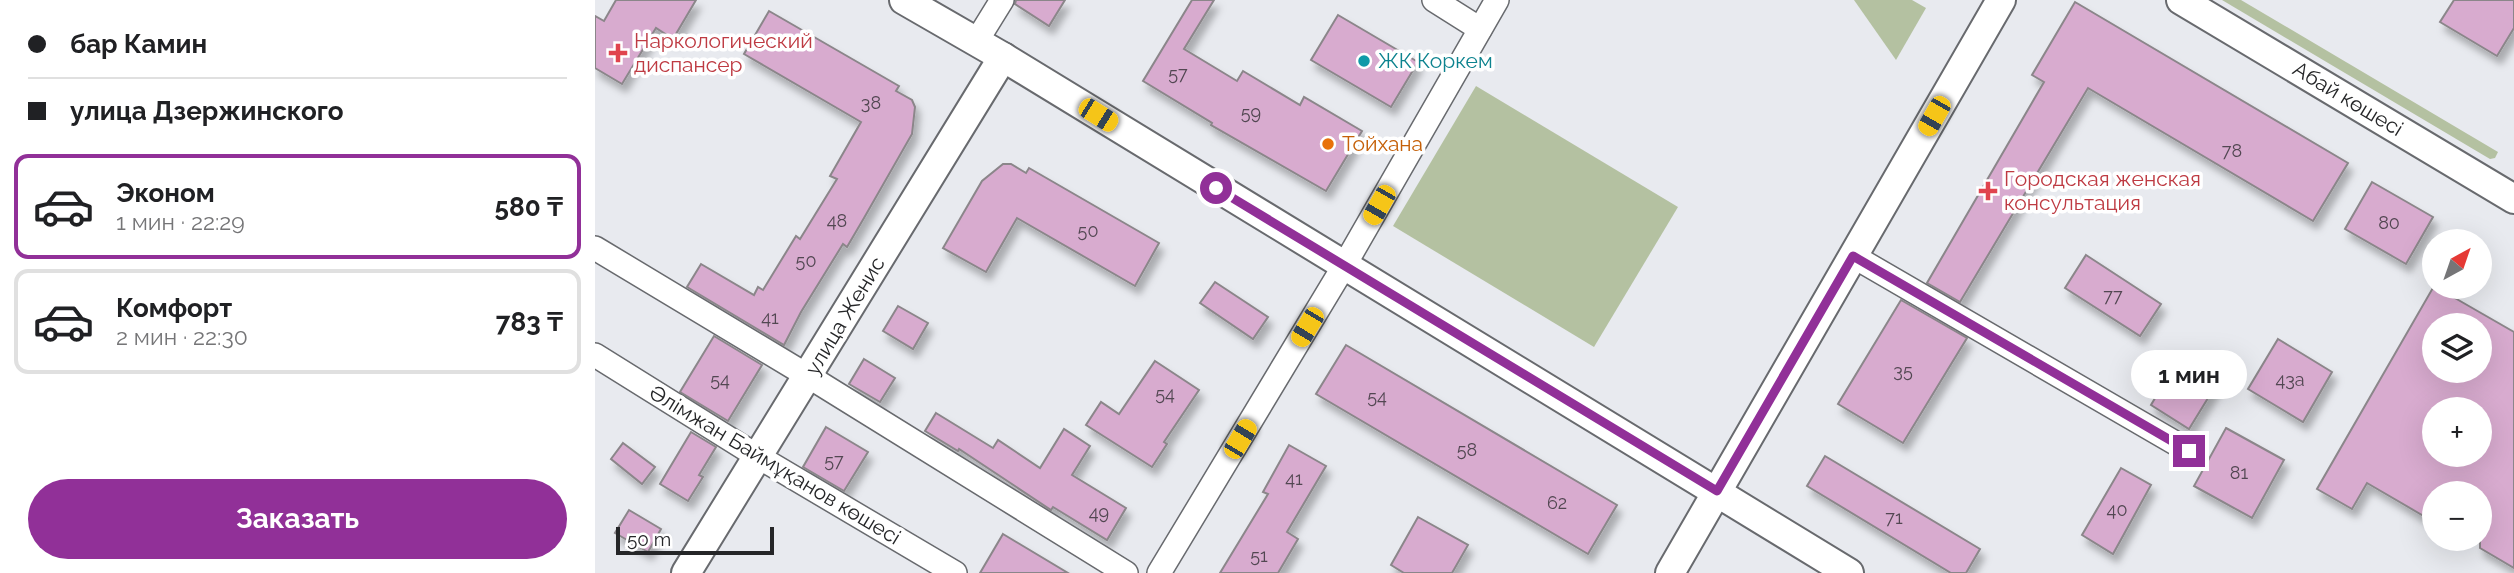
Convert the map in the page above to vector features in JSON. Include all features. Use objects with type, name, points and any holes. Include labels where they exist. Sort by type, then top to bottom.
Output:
[{"type":"street","points":[[904,0],[1003,57],[1849,573]]},
{"type":"street","points":[[976,42],[1002,0]]},
{"type":"street","points":[[1434,0],[1480,29]]},
{"type":"street","points":[[1159,573],[1344,266],[1497,0]]},
{"type":"street","points":[[1670,573],[2001,0]]},
{"type":"street","name":"Абай көшесі","points":[[2181,0],[2514,199]]},
{"type":"street","name":"улица Женис","points":[[686,573],[1003,57]]},
{"type":"street","points":[[595,248],[1126,573]]},
{"type":"street","points":[[1853,256],[2189,451]]},
{"type":"street","name":"Әлімжан Баймұқанов көшесі","points":[[595,355],[757,456],[955,573]]},
{"type":"green space","points":[[1854,0],[1912,0],[1926,8],[1896,60]]},
{"type":"green space","points":[[2222,0],[2241,0],[2498,152],[2495,158],[2490,159]]},
{"type":"green space","points":[[1476,86],[1678,207],[1594,347],[1393,226]]},
{"type":"building","name":"Наркологический диспансер","points":[[616,0],[696,0],[673,39],[656,28],[622,84],[595,68],[595,16],[604,21]]},
{"type":"building","points":[[1016,0],[1065,0],[1049,26],[1015,4]]},
{"type":"building","points":[[1192,0],[1214,0],[1184,49],[1237,81],[1243,71],[1300,105],[1304,97],[1362,131],[1326,191],[1211,125],[1212,123],[1143,81]]},
{"type":"building","points":[[2454,0],[2514,0],[2514,28],[2497,56],[2440,22]]},
{"type":"building","points":[[2075,2],[2348,163],[2313,221],[2088,88],[1960,302],[1927,283],[2044,82],[2032,75]]},
{"type":"building","points":[[769,11],[899,86],[896,91],[912,100],[915,107],[912,134],[847,247],[843,244],[784,345],[687,287],[701,264],[754,295],[758,287],[763,290],[796,236],[800,239],[837,179],[830,176],[861,122],[744,54]]},
{"type":"building","name":"ЖК Коркем","points":[[1338,15],[1418,62],[1391,107],[1311,60]]},
{"type":"building","points":[[1003,164],[1011,164],[1026,173],[1029,168],[1159,243],[1135,286],[1017,218],[986,272],[943,248],[982,181]]},
{"type":"building","points":[[2372,182],[2433,217],[2426,229],[2422,229],[2422,236],[2406,264],[2345,229]]},
{"type":"building","points":[[2086,255],[2161,304],[2140,336],[2065,288]]},
{"type":"building","points":[[1215,282],[1268,317],[1253,339],[1200,303]]},
{"type":"building","points":[[2427,299],[2457,299],[2481,313],[2422,313],[2422,383],[2492,383],[2492,319],[2514,332],[2514,568],[2485,551],[2492,551],[2492,481],[2422,481],[2422,515],[2367,483],[2352,509],[2317,489]]},
{"type":"building","points":[[1901,300],[1967,338],[1903,443],[1838,404]]},
{"type":"building","points":[[898,306],[928,323],[913,349],[883,331]]},
{"type":"building","points":[[714,336],[762,365],[728,421],[680,392]]},
{"type":"building","points":[[2278,339],[2332,372],[2303,422],[2248,389]]},
{"type":"building","points":[[1346,345],[1617,505],[1588,554],[1316,394]]},
{"type":"building","points":[[864,359],[895,378],[880,402],[849,384]]},
{"type":"building","points":[[1155,361],[1199,390],[1164,442],[1167,444],[1152,467],[1086,425],[1101,402],[1119,414]]},
{"type":"building","points":[[2177,361],[2216,385],[2189,429],[2151,405]]},
{"type":"building","points":[[936,413],[993,448],[998,440],[1040,468],[1064,429],[1090,446],[1072,475],[1126,508],[1107,540],[1053,507],[1051,510],[959,449],[958,451],[925,431]]},
{"type":"building","points":[[826,427],[868,452],[844,491],[803,467]]},
{"type":"building","points":[[2226,428],[2284,460],[2252,518],[2194,486]]},
{"type":"building","points":[[691,432],[716,447],[699,475],[703,477],[688,501],[660,484]]},
{"type":"building","points":[[623,443],[655,467],[642,484],[611,459]]},
{"type":"building","points":[[1289,445],[1326,466],[1287,532],[1298,539],[1278,573],[1220,573],[1268,494],[1263,492]]},
{"type":"building","points":[[1825,456],[1980,549],[1966,573],[1951,573],[1807,486]]},
{"type":"building","points":[[2121,468],[2151,485],[2113,554],[2082,535]]},
{"type":"building","points":[[629,510],[661,529],[648,552],[615,533]]},
{"type":"building","points":[[1418,517],[1468,545],[1452,573],[1404,573],[1391,565]]},
{"type":"building","points":[[1003,534],[1068,573],[980,573]]},
{"type":"place","name":"Наркологический диспансер","points":[[618,53]]},
{"type":"place","name":"ЖК Коркем","points":[[1364,61]]},
{"type":"place","name":"Тойхана","points":[[1328,144]]},
{"type":"place","name":"Городская женская консультация","points":[[1988,191]]},
{"type":"route","points":[[1216,188],[1717,491],[1853,256],[2189,451]]}]
